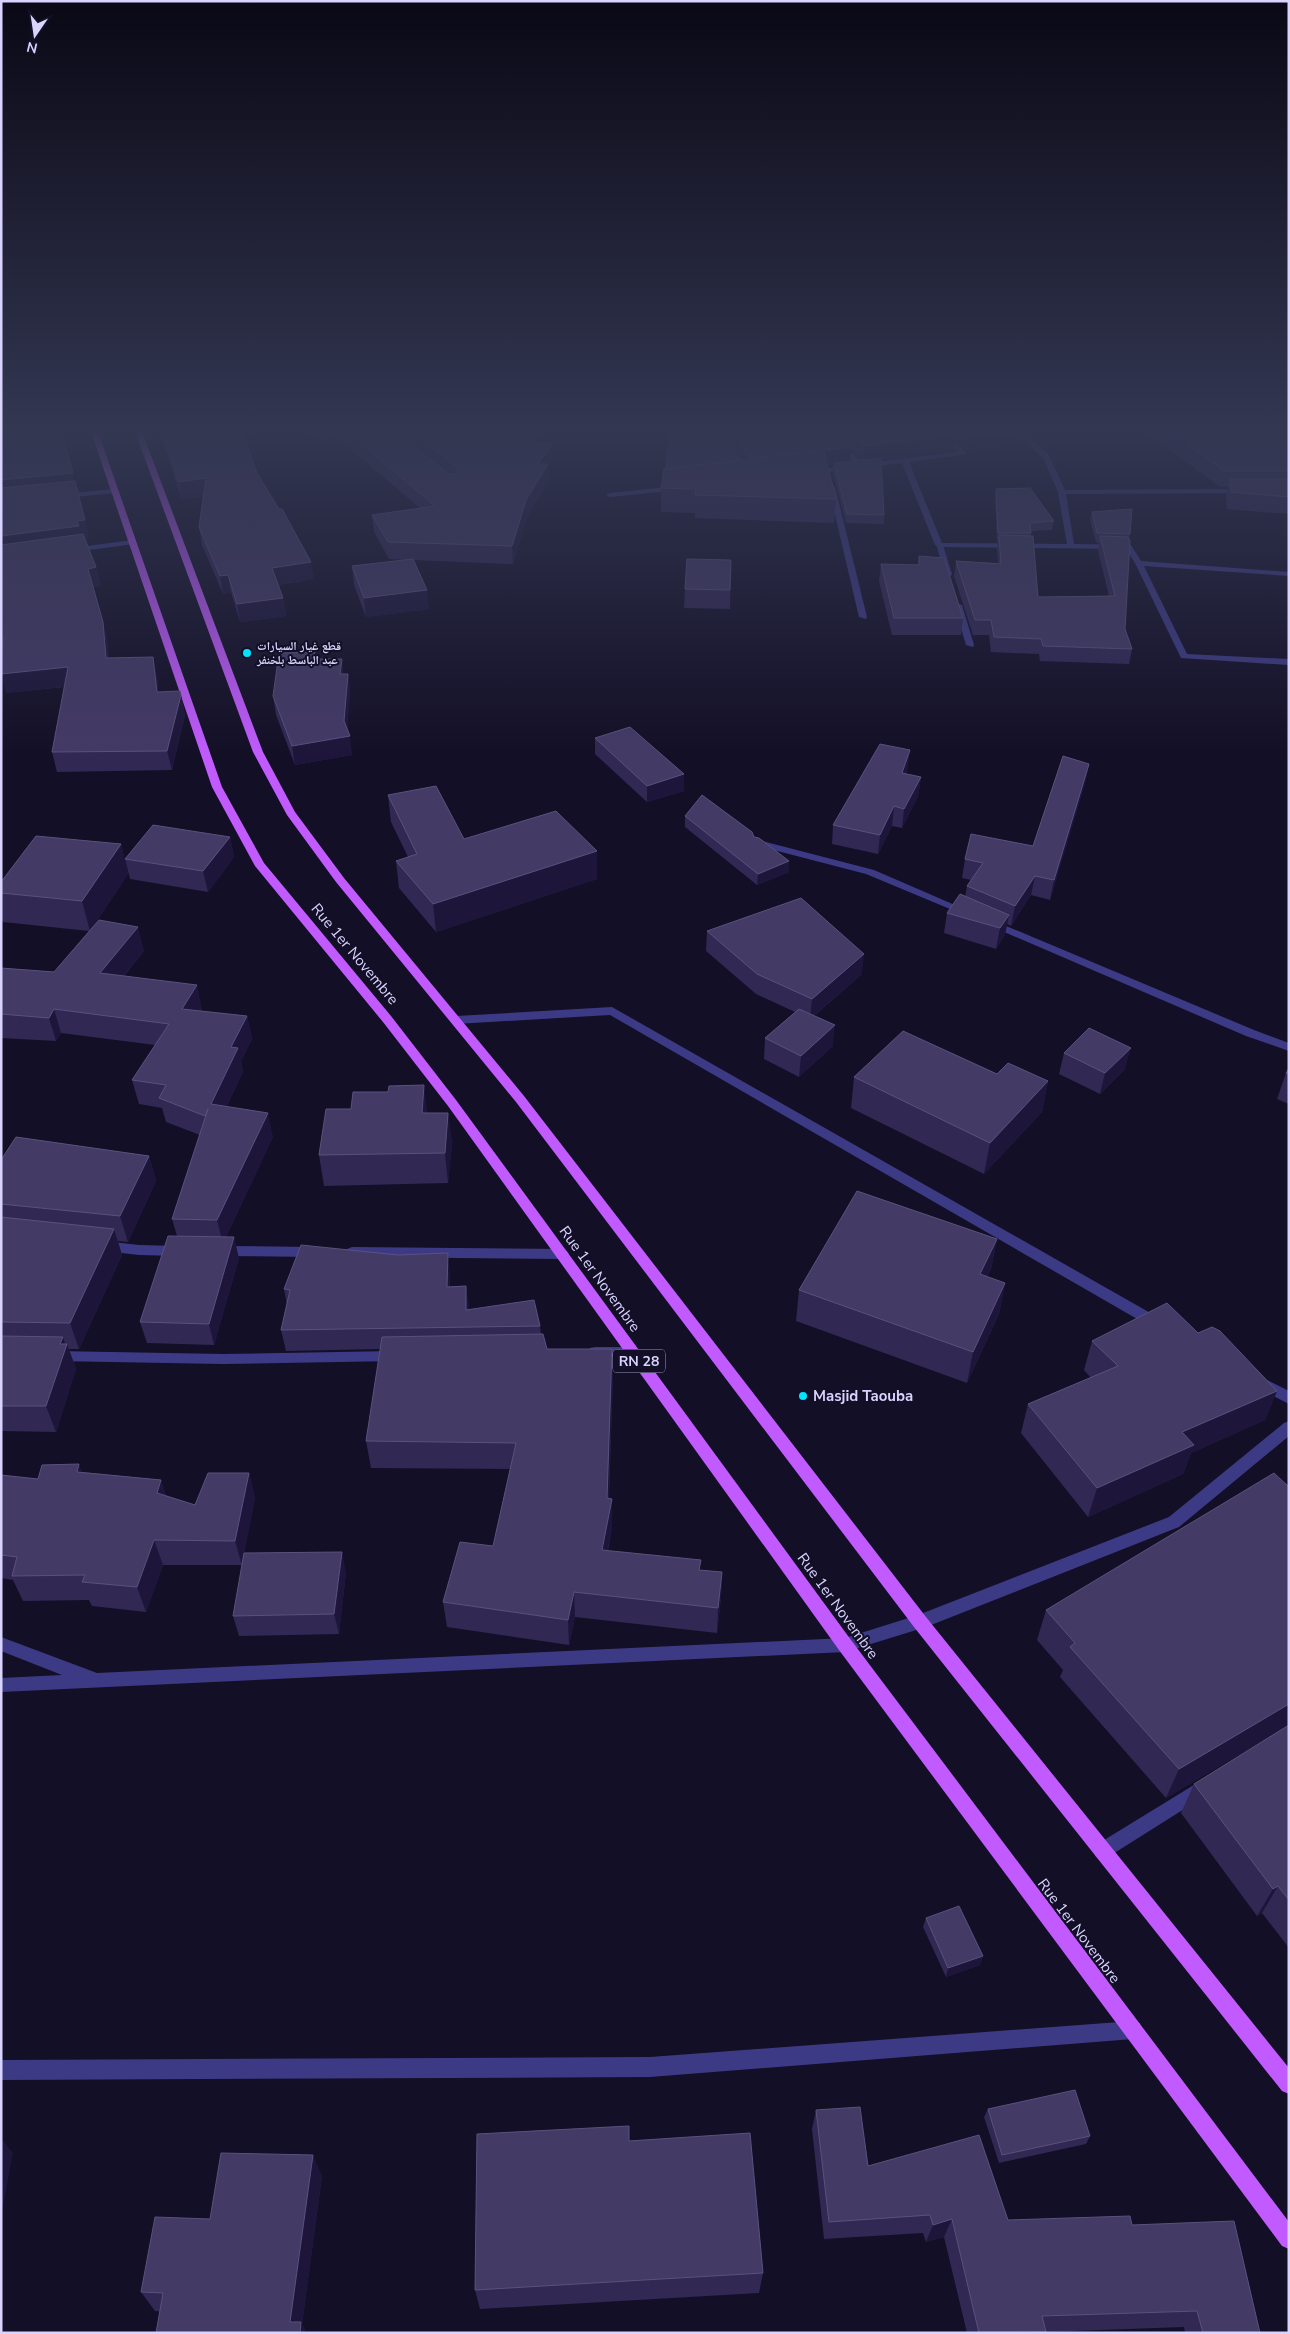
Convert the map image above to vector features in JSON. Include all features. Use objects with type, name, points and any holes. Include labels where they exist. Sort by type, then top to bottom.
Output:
[{"type":"main road","name":"Rue 1er Novembre","points":[[131,538],[217,787],[259,864],[388,1019],[452,1103],[845,1645],[1289,2239]]},
{"type":"main road","points":[[178,538],[258,752],[290,813],[340,880],[520,1099],[920,1622],[1289,2084]]},
{"type":"street","points":[[844,538],[863,617]]},
{"type":"street","points":[[936,538],[950,581]]},
{"type":"street","points":[[1070,538],[1071,547]]},
{"type":"street","points":[[67,550],[132,542]]},
{"type":"street","points":[[939,545],[1128,547],[1139,563],[1184,656],[1289,662]]},
{"type":"street","points":[[1139,563],[1289,574]]},
{"type":"street","points":[[956,599],[970,645]]},
{"type":"street","points":[[758,843],[870,872],[1250,1033],[1289,1047]]},
{"type":"street","points":[[456,1020],[612,1011],[1167,1329]]},
{"type":"street","points":[[90,1245],[139,1250],[188,1251]]},
{"type":"street","points":[[208,1251],[562,1254]]},
{"type":"street","points":[[582,1353],[632,1352]]},
{"type":"street","points":[[40,1355],[223,1360],[413,1356]]},
{"type":"street","points":[[1254,1378],[1289,1398]]},
{"type":"street","points":[[1,1685],[845,1645],[920,1622],[1174,1522],[1289,1426]]},
{"type":"street","points":[[1,1644],[98,1680]]},
{"type":"street","points":[[1102,1850],[1216,1779]]},
{"type":"street","points":[[1,2070],[650,2067],[1133,2030]]},
{"type":"building","points":[[54,538],[85,538],[96,567],[88,569],[103,622],[106,658],[153,657],[157,692],[180,691],[181,695],[167,751],[52,752],[68,667],[1,674],[3,637],[1,637],[1,545]]},
{"type":"building","points":[[204,538],[298,538],[311,562],[272,568],[283,598],[237,604],[228,575],[220,576]]},
{"type":"building","points":[[386,538],[514,538],[512,546],[388,542]]},
{"type":"building","points":[[999,538],[1033,538],[1038,597],[1115,596],[1100,538],[1128,538],[1130,541],[1125,629],[1132,649],[1043,646],[1041,639],[994,637],[991,620],[975,620],[956,561],[1001,564]]},
{"type":"building","points":[[919,556],[944,558],[963,618],[894,618],[881,564],[919,565]]},
{"type":"building","points":[[413,559],[427,590],[364,598],[352,566]]},
{"type":"building","points":[[687,559],[731,560],[730,590],[685,589]]},
{"type":"building","points":[[315,652],[313,659],[342,659],[340,674],[348,674],[344,721],[350,736],[292,746],[273,696],[279,653]]},
{"type":"building","points":[[630,727],[684,774],[647,786],[595,738]]},
{"type":"building","points":[[880,744],[910,750],[902,773],[921,777],[904,809],[894,806],[880,835],[833,825]]},
{"type":"building","points":[[1063,756],[1089,764],[1054,880],[1035,876],[1015,906],[967,886],[983,863],[965,859],[971,834],[1033,846]]},
{"type":"building","points":[[436,786],[464,839],[556,811],[597,851],[433,904],[396,861],[417,854],[388,795]]},
{"type":"building","points":[[702,795],[752,832],[754,837],[759,838],[789,861],[758,874],[685,816]]},
{"type":"building","points":[[153,825],[230,837],[203,871],[125,859]]},
{"type":"building","points":[[36,836],[121,844],[82,901],[1,893],[1,882]]},
{"type":"building","points":[[960,894],[1009,915],[1000,928],[947,913]]},
{"type":"building","points":[[801,898],[864,954],[812,999],[757,974],[707,931]]},
{"type":"building","points":[[99,920],[138,927],[100,973],[197,985],[182,1009],[247,1016],[231,1047],[238,1048],[211,1104],[268,1113],[217,1220],[172,1219],[208,1109],[205,1116],[159,1098],[166,1085],[132,1080],[169,1024],[54,1009],[49,1018],[1,1014],[1,968],[54,972]]},
{"type":"building","points":[[799,1009],[835,1025],[801,1056],[765,1038]]},
{"type":"building","points":[[1089,1028],[1131,1048],[1105,1073],[1064,1053]]},
{"type":"building","points":[[903,1031],[997,1074],[1008,1063],[1048,1081],[990,1143],[854,1077]]},
{"type":"building","points":[[424,1085],[422,1113],[448,1113],[445,1153],[319,1155],[326,1109],[351,1109],[353,1092],[388,1092],[389,1086]]},
{"type":"building","points":[[16,1137],[149,1156],[120,1216],[1,1204],[1,1160]]},
{"type":"building","points":[[857,1191],[997,1239],[980,1274],[1005,1283],[973,1352],[799,1290]]},
{"type":"building","points":[[1,1217],[114,1229],[70,1323],[1,1322]]},
{"type":"building","points":[[168,1236],[234,1237],[209,1324],[140,1322]]},
{"type":"building","points":[[301,1245],[398,1255],[448,1253],[447,1287],[466,1286],[466,1310],[534,1300],[540,1326],[281,1330],[290,1290],[284,1289]]},
{"type":"building","points":[[1167,1303],[1198,1333],[1212,1327],[1220,1331],[1277,1391],[1182,1432],[1194,1445],[1097,1488],[1028,1404],[1118,1366],[1092,1341]]},
{"type":"building","points":[[543,1334],[547,1349],[612,1349],[607,1498],[612,1499],[602,1550],[701,1560],[699,1570],[722,1572],[718,1608],[574,1592],[568,1620],[443,1602],[460,1542],[493,1546],[516,1443],[366,1441],[382,1337]]},
{"type":"building","points":[[1,1336],[63,1337],[60,1344],[67,1344],[46,1406],[1,1406]]},
{"type":"building","points":[[79,1464],[77,1472],[161,1480],[157,1493],[195,1505],[208,1473],[249,1473],[235,1541],[154,1540],[137,1587],[82,1582],[85,1575],[12,1576],[17,1557],[1,1555],[1,1475],[38,1479],[42,1465]]},
{"type":"building","points":[[1274,1473],[1289,1487],[1289,1704],[1179,1769],[1070,1647],[1075,1643],[1046,1610]]},
{"type":"building","points":[[342,1552],[334,1614],[233,1616],[244,1553]]},
{"type":"building","points":[[1289,1725],[1289,1900],[1278,1886],[1273,1889],[1194,1784]]},
{"type":"building","points":[[959,1906],[983,1956],[948,1968],[926,1918]]},
{"type":"building","points":[[1075,2090],[1090,2136],[1002,2155],[988,2109]]},
{"type":"building","points":[[860,2107],[868,2166],[979,2135],[1008,2220],[1130,2216],[1132,2225],[1234,2221],[1260,2333],[1203,2333],[1197,2311],[1042,2316],[1046,2332],[979,2333],[952,2219],[933,2225],[930,2215],[829,2222],[816,2110]]},
{"type":"building","points":[[629,2126],[629,2141],[750,2133],[763,2273],[475,2290],[477,2134]]},
{"type":"building","points":[[221,2153],[313,2155],[290,2322],[301,2322],[300,2333],[156,2333],[163,2293],[141,2292],[155,2217],[210,2219]]},
{"type":"place","name":"قطع غيار السيارات عبد الباسط بلخنفر","points":[[247,653]]},
{"type":"place","name":"Masjid Taouba","points":[[803,1396]]}]
